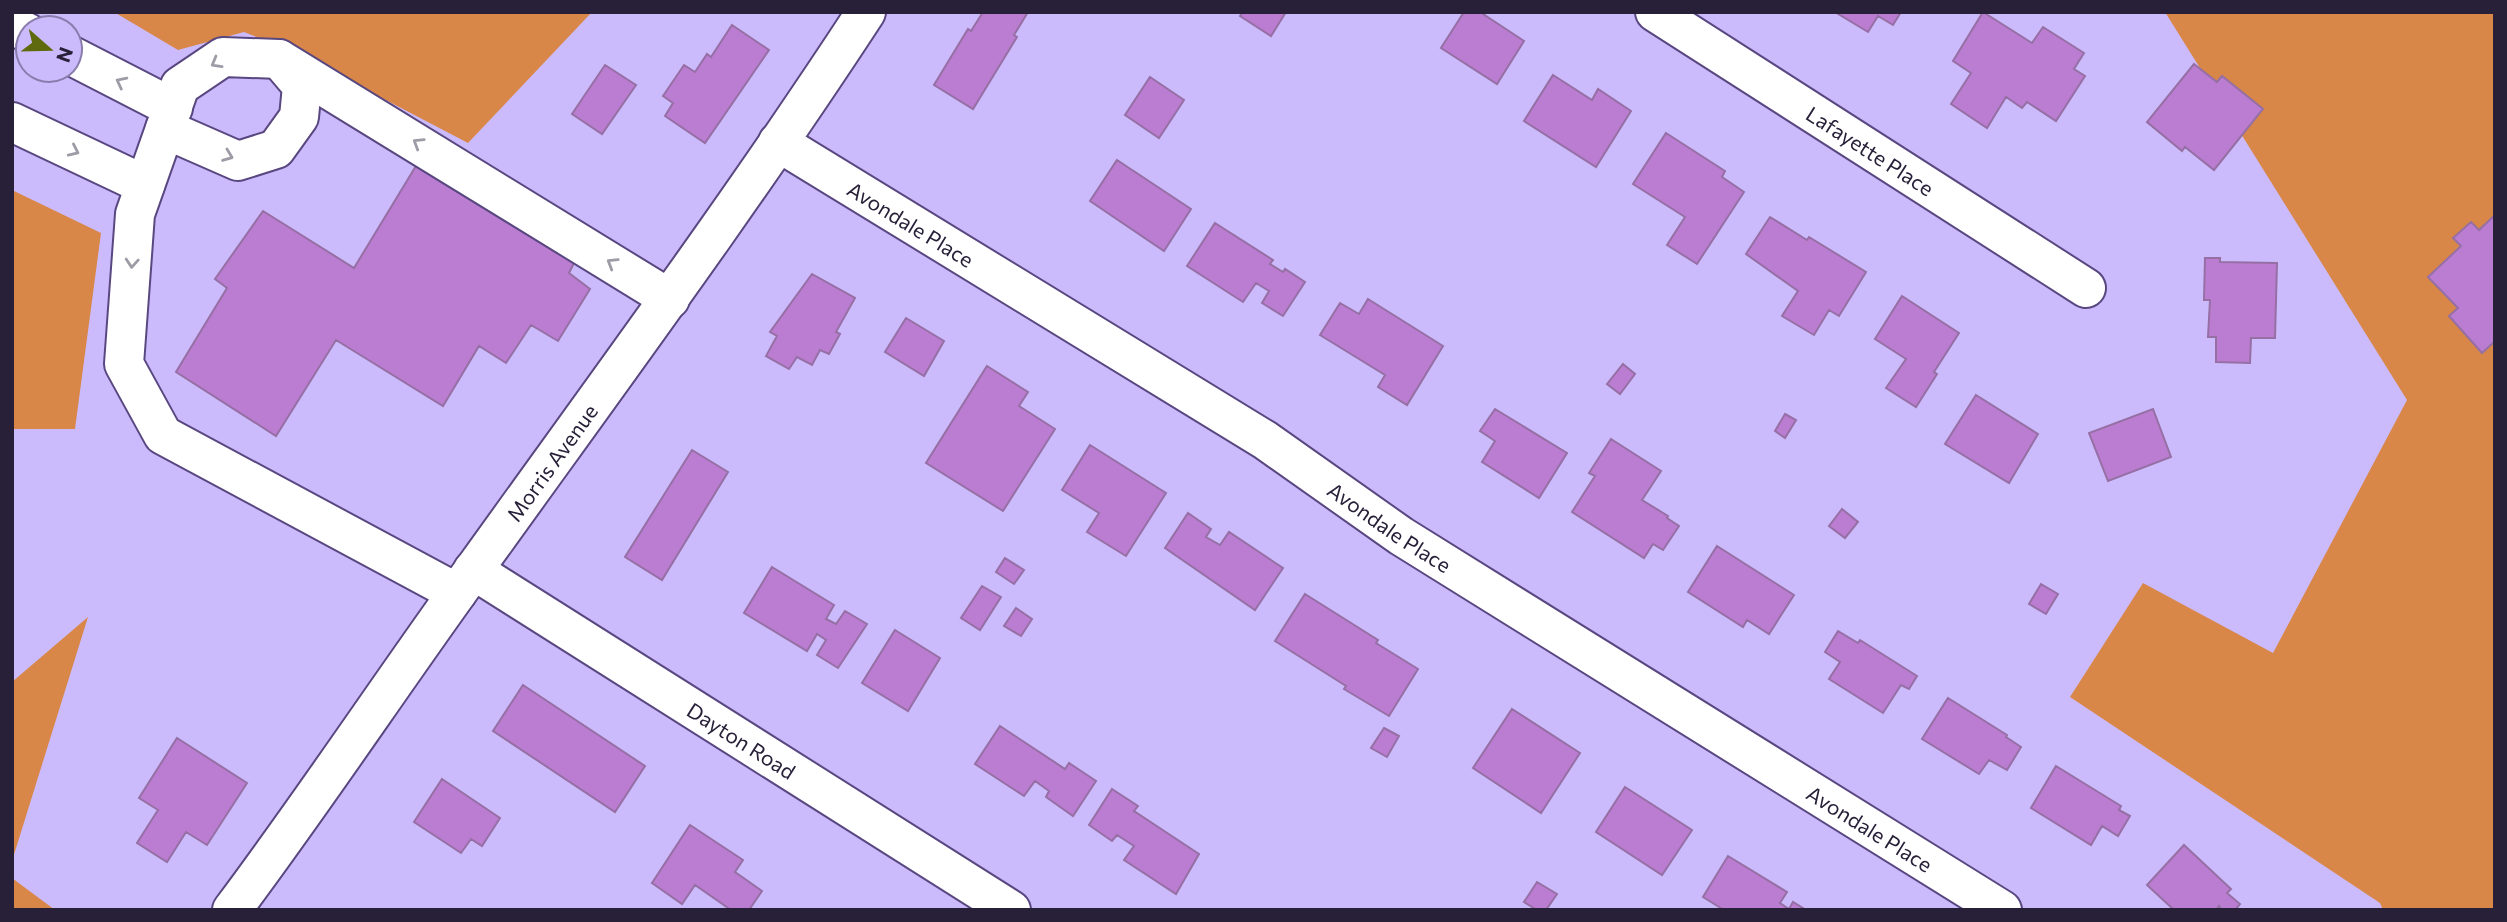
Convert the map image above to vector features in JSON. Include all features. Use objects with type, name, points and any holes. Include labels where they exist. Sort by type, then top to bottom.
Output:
[{"type":"street","name":"Morris Avenue","points":[[232,910],[670,299],[866,12]]},
{"type":"street","name":"Lafayette Place","points":[[1655,12],[2086,288]]},
{"type":"street","points":[[169,119],[180,86],[223,57],[279,59],[670,299]]},
{"type":"street","points":[[84,64],[238,161],[276,149],[299,117],[302,86],[279,59]]},
{"type":"street","name":"Dayton Road","points":[[169,119],[135,214],[124,365],[163,436],[465,582],[1011,910]]},
{"type":"street","points":[[12,122],[145,185]]},
{"type":"street","name":"Avondale Place","points":[[778,142],[1265,440],[1401,536],[2002,910]]},
{"type":"shaded area","points":[[114,12],[592,12],[468,143],[292,51],[244,32],[178,50]]},
{"type":"shaded area","points":[[2165,12],[2495,12],[2495,910],[2383,910],[2380,903],[2070,697],[2143,583],[2273,653],[2407,400]]},
{"type":"shaded area","points":[[12,190],[101,233],[75,429],[12,429]]},
{"type":"shaded area","points":[[88,617],[12,861],[12,682]]},
{"type":"shaded area","points":[[12,878],[55,910],[12,910]]},
{"type":"building","points":[[983,12],[1028,12],[1014,35],[1017,37],[973,109],[934,85],[968,29],[971,31]]},
{"type":"building","points":[[1243,12],[1286,12],[1271,36],[1240,16]]},
{"type":"building","points":[[1464,12],[1480,12],[1524,41],[1497,84],[1441,48]]},
{"type":"building","points":[[1835,12],[1901,12],[1893,25],[1878,16],[1868,32]]},
{"type":"building","points":[[1983,12],[2032,43],[2043,27],[2084,53],[2074,69],[2085,76],[2056,121],[2027,102],[2022,108],[2006,97],[1987,128],[1951,104],[1971,73],[1953,61]]},
{"type":"building","points":[[732,25],[769,50],[705,143],[665,116],[673,103],[663,96],[684,65],[695,72],[707,54],[711,57]]},
{"type":"building","points":[[2194,64],[2217,82],[2222,76],[2263,109],[2214,170],[2185,147],[2182,151],[2147,122]]},
{"type":"building","points":[[605,65],[636,85],[602,134],[572,114]]},
{"type":"building","points":[[1553,75],[1592,100],[1598,89],[1631,111],[1596,167],[1524,121]]},
{"type":"building","points":[[1150,77],[1184,100],[1159,138],[1125,115]]},
{"type":"building","points":[[1666,133],[1725,171],[1722,177],[1744,192],[1697,264],[1667,245],[1685,217],[1633,184]]},
{"type":"building","points":[[1117,160],[1191,209],[1164,251],[1090,201]]},
{"type":"building","points":[[416,166],[574,263],[569,273],[590,289],[558,341],[531,325],[506,363],[479,346],[443,406],[336,340],[276,436],[176,372],[227,288],[215,279],[263,211],[354,268]]},
{"type":"building","points":[[2495,215],[2495,341],[2482,353],[2449,316],[2458,308],[2428,277],[2461,246],[2453,238],[2471,222],[2479,230]]},
{"type":"building","points":[[1770,217],[1866,272],[1839,316],[1829,310],[1814,335],[1782,316],[1798,291],[1746,254]]},
{"type":"building","points":[[1215,223],[1273,260],[1270,264],[1283,272],[1285,269],[1305,282],[1283,316],[1262,303],[1269,291],[1256,283],[1243,302],[1187,266]]},
{"type":"building","points":[[2205,258],[2220,258],[2220,262],[2277,263],[2275,338],[2251,338],[2250,363],[2216,362],[2216,337],[2208,337],[2210,300],[2204,300]]},
{"type":"building","points":[[812,274],[855,298],[836,332],[840,334],[829,354],[820,350],[812,365],[797,357],[789,369],[766,356],[777,336],[770,332]]},
{"type":"building","points":[[1902,296],[1959,333],[1916,407],[1886,388],[1906,359],[1875,339]]},
{"type":"building","points":[[1368,299],[1443,346],[1407,405],[1378,387],[1385,375],[1320,335],[1340,303],[1359,314]]},
{"type":"building","points":[[906,318],[944,341],[924,376],[885,352]]},
{"type":"building","points":[[1623,364],[1635,374],[1620,394],[1607,384]]},
{"type":"building","points":[[987,366],[1028,392],[1019,406],[1055,429],[1003,511],[926,463]]},
{"type":"building","points":[[1976,395],[2038,434],[2009,483],[1945,444]]},
{"type":"building","points":[[1495,409],[1567,453],[1539,498],[1482,462],[1495,441],[1480,431]]},
{"type":"building","points":[[2153,409],[2171,457],[2108,481],[2089,433]]},
{"type":"building","points":[[1785,414],[1796,420],[1785,438],[1775,431]]},
{"type":"building","points":[[1611,439],[1661,471],[1642,500],[1679,526],[1663,550],[1653,544],[1644,558],[1572,512],[1595,476],[1589,473]]},
{"type":"building","points":[[1090,445],[1166,493],[1126,556],[1087,532],[1099,513],[1062,490]]},
{"type":"building","points":[[692,450],[728,472],[662,580],[625,557]]},
{"type":"building","points":[[1842,509],[1858,522],[1845,538],[1829,526]]},
{"type":"building","points":[[1188,513],[1211,529],[1206,537],[1220,545],[1229,532],[1283,568],[1255,610],[1165,548]]},
{"type":"building","points":[[1717,546],[1794,595],[1769,634],[1747,620],[1743,627],[1688,592]]},
{"type":"building","points":[[1005,558],[1024,570],[1014,584],[996,572]]},
{"type":"building","points":[[772,567],[834,605],[826,619],[836,624],[845,611],[867,624],[838,668],[817,655],[826,640],[817,634],[807,651],[744,613]]},
{"type":"building","points":[[2041,584],[2058,594],[2046,614],[2029,604]]},
{"type":"building","points":[[982,586],[1001,597],[980,630],[961,618]]},
{"type":"building","points":[[1305,594],[1418,669],[1389,716],[1344,689],[1346,686],[1275,641]]},
{"type":"building","points":[[1016,608],[1032,619],[1021,636],[1004,626]]},
{"type":"building","points":[[895,630],[940,658],[908,711],[862,683]]},
{"type":"building","points":[[1838,631],[1858,643],[1860,640],[1917,676],[1909,689],[1901,685],[1883,713],[1829,679],[1840,662],[1825,652]]},
{"type":"building","points":[[523,685],[645,766],[615,812],[493,731]]},
{"type":"building","points":[[1948,698],[2007,735],[2006,737],[2021,747],[2007,770],[1989,760],[1979,774],[1922,739]]},
{"type":"building","points":[[1512,709],[1580,753],[1541,813],[1473,768]]},
{"type":"building","points":[[1000,726],[1065,769],[1069,763],[1096,781],[1073,816],[1046,797],[1049,791],[1035,781],[1024,796],[975,764]]},
{"type":"building","points":[[1384,728],[1399,736],[1387,757],[1371,748]]},
{"type":"building","points":[[177,738],[247,783],[207,845],[186,832],[167,862],[137,843],[158,810],[139,798]]},
{"type":"building","points":[[2056,766],[2121,806],[2119,810],[2130,816],[2118,836],[2102,826],[2091,845],[2031,808]]},
{"type":"building","points":[[442,779],[500,818],[482,846],[471,839],[461,853],[414,822]]},
{"type":"building","points":[[1625,787],[1692,830],[1662,875],[1596,832]]},
{"type":"building","points":[[1112,789],[1138,806],[1134,811],[1199,854],[1176,894],[1124,860],[1134,846],[1117,835],[1112,841],[1089,825]]},
{"type":"building","points":[[690,825],[743,860],[735,872],[762,891],[749,910],[731,910],[695,885],[682,904],[652,883]]},
{"type":"building","points":[[2184,845],[2231,889],[2227,893],[2240,904],[2235,910],[2222,910],[2219,906],[2216,910],[2174,910],[2147,885]]},
{"type":"building","points":[[1728,856],[1787,892],[1780,903],[1789,909],[1793,902],[1806,910],[1724,910],[1703,897]]},
{"type":"building","points":[[1537,882],[1557,894],[1546,910],[1537,910],[1524,902]]}]
